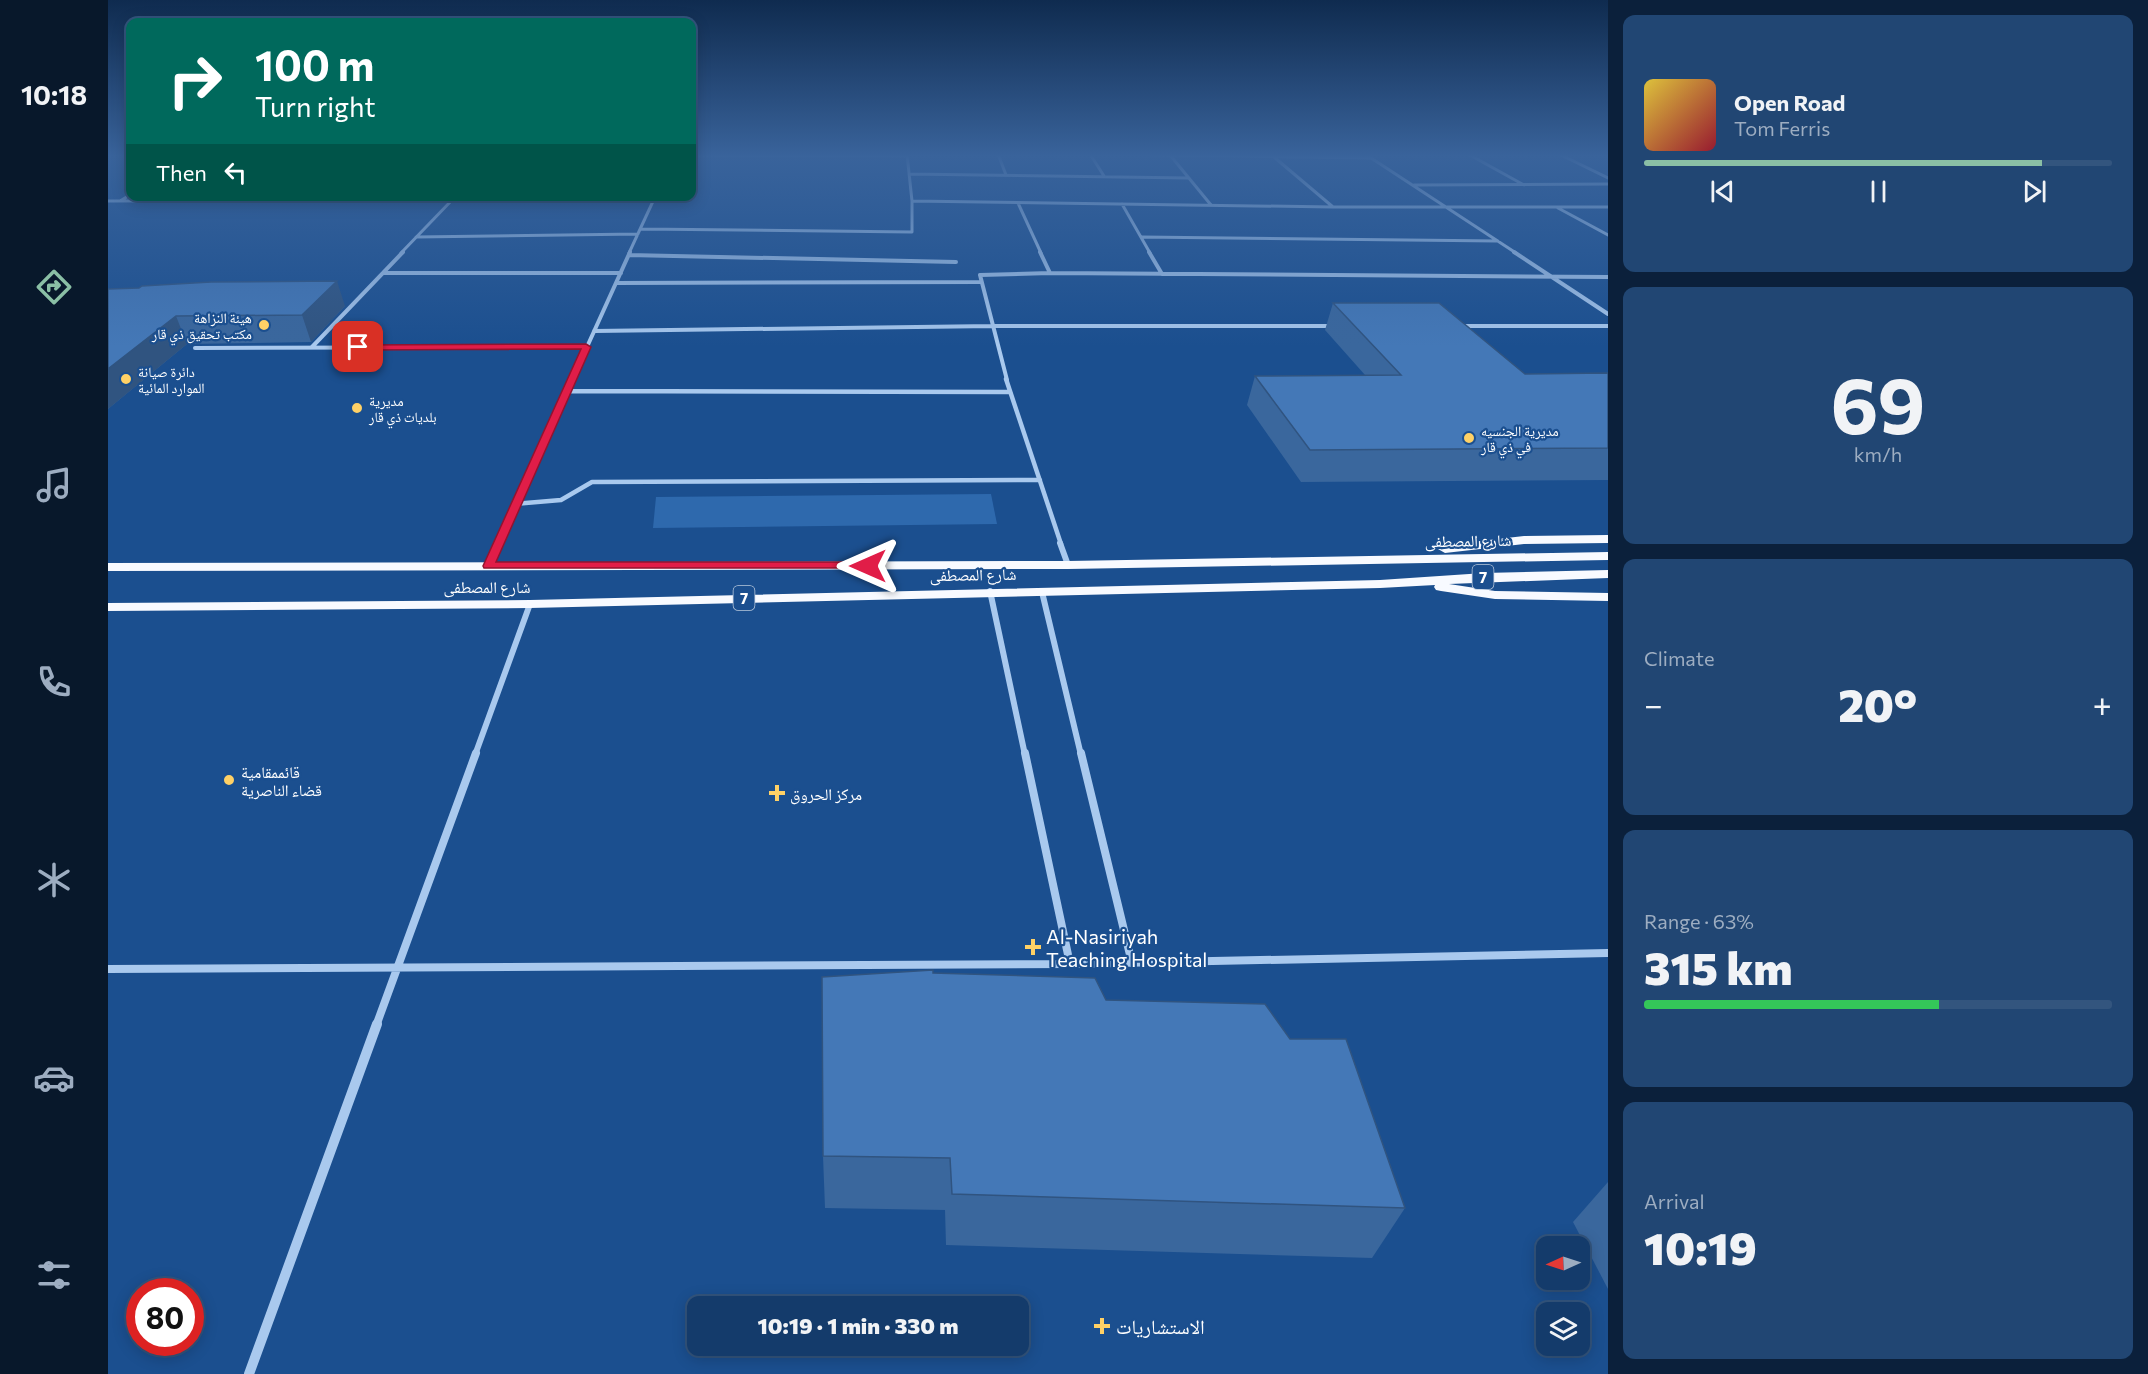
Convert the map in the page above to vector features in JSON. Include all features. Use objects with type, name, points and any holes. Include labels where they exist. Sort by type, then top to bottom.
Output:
[{"type":"highway","points":[[1364,560],[1524,540],[1608,539]]},
{"type":"highway","name":"شارع المصطفى","points":[[108,567],[1068,565],[1608,556]]},
{"type":"highway","name":"شارع المصطفى","points":[[108,606],[530,604],[990,591],[1042,592],[1380,584],[1608,574]]},
{"type":"highway","points":[[1380,584],[1442,587],[1495,595],[1608,597]]},
{"type":"street","points":[[312,347],[434,218]]},
{"type":"street","points":[[488,566],[514,504],[646,218]]},
{"type":"street","points":[[416,237],[640,232],[912,232],[912,218]]},
{"type":"street","points":[[1025,218],[1050,273]]},
{"type":"street","points":[[1131,218],[1162,274]]},
{"type":"street","points":[[1462,218],[1608,314]]},
{"type":"street","points":[[1577,218],[1608,235]]},
{"type":"street","points":[[1142,237],[1498,241]]},
{"type":"street","points":[[629,255],[956,262]]},
{"type":"street","points":[[383,273],[621,273]]},
{"type":"street","points":[[1068,565],[1010,392],[978,277],[991,273],[1050,273],[1608,277]]},
{"type":"street","points":[[616,283],[980,282]]},
{"type":"street","points":[[594,331],[993,326],[1336,326]]},
{"type":"street","points":[[1454,326],[1608,326]]},
{"type":"street","points":[[195,348],[586,347]]},
{"type":"street","points":[[566,392],[1010,392]]},
{"type":"street","points":[[514,504],[561,500],[592,482],[1040,480]]},
{"type":"street","points":[[990,591],[1070,964]]},
{"type":"street","points":[[1042,592],[1132,963]]},
{"type":"street","points":[[249,1374],[530,604]]},
{"type":"street","points":[[108,969],[1070,964],[1608,953]]},
{"type":"shaded area","points":[[991,494],[997,524],[653,528],[656,497]]},
{"type":"building","points":[[337,281],[302,315],[176,316],[108,369],[108,289],[211,282]]},
{"type":"building","points":[[1333,303],[1439,303],[1525,374],[1608,373],[1608,448],[1310,450],[1255,376],[1401,375]]},
{"type":"building","points":[[933,970],[933,973],[1095,978],[1106,1000],[1265,1004],[1290,1039],[1346,1039],[1405,1208],[952,1194],[950,1158],[823,1156],[822,977]]},
{"type":"place","name":"هيئة النزاهة مكتب تحقيق ذي قار","points":[[264,325]]},
{"type":"place","name":"دائرة صيانة الموارد المائية","points":[[126,379]]},
{"type":"place","name":"مديرية بلديات ذي قار","points":[[357,408]]},
{"type":"place","name":"مديرية الجنسيه في ذي قار","points":[[1469,438]]},
{"type":"place","name":"قائممقامية قضاء الناصرية","points":[[229,780]]},
{"type":"place","name":"مركز الحروق","points":[[777,793]]},
{"type":"place","name":"Al-Nasiriyah Teaching Hospital","points":[[1033,947]]},
{"type":"place","name":"الاستشاريات","points":[[1102,1326]]},
{"type":"route","points":[[358,347],[586,347],[488,566],[868,566]]}]
